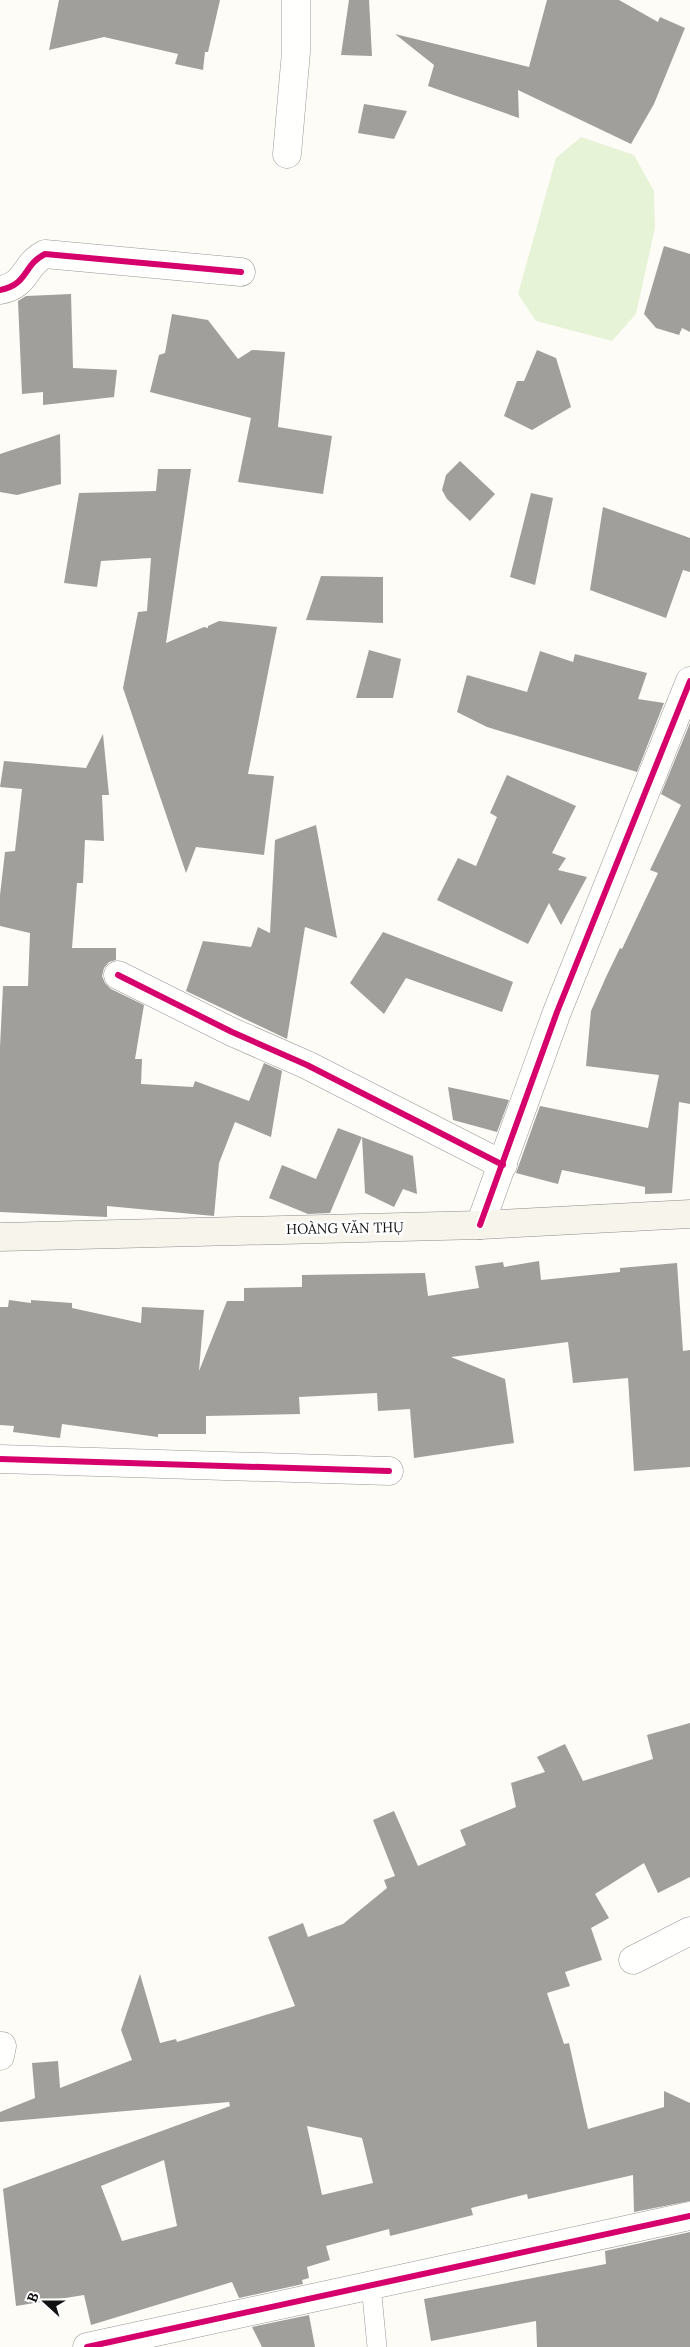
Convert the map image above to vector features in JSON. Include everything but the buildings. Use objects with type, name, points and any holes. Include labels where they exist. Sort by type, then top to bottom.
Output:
[{"type":"main road","name":"HOÀNG VĂN THỤ","points":[[0,1237],[480,1225],[690,1214]]},
{"type":"street","points":[[287,154],[296,52],[296,0]]},
{"type":"street","points":[[0,290],[8,289],[21,281],[35,259],[45,254],[241,272]]},
{"type":"street","points":[[480,1225],[557,1012],[690,681]]},
{"type":"street","points":[[118,975],[232,1032],[307,1065],[503,1165]]},
{"type":"street","points":[[0,1459],[389,1471]]},
{"type":"street","points":[[633,1960],[690,1931]]},
{"type":"street","points":[[87,2347],[690,2216]]},
{"type":"lane","points":[[371,2285],[377,2347]]},
{"type":"green space","points":[[581,137],[634,155],[654,191],[655,228],[636,314],[612,341],[536,321],[518,294],[556,158]]},
{"type":"cycle path","points":[[0,290],[16,284],[38,258],[45,254],[241,272]]},
{"type":"cycle path","points":[[480,1225],[557,1012],[690,681]]},
{"type":"cycle path","points":[[118,975],[232,1032],[307,1065],[503,1165]]},
{"type":"cycle path","points":[[0,1459],[389,1471]]},
{"type":"cycle path","points":[[87,2347],[690,2216]]}]
